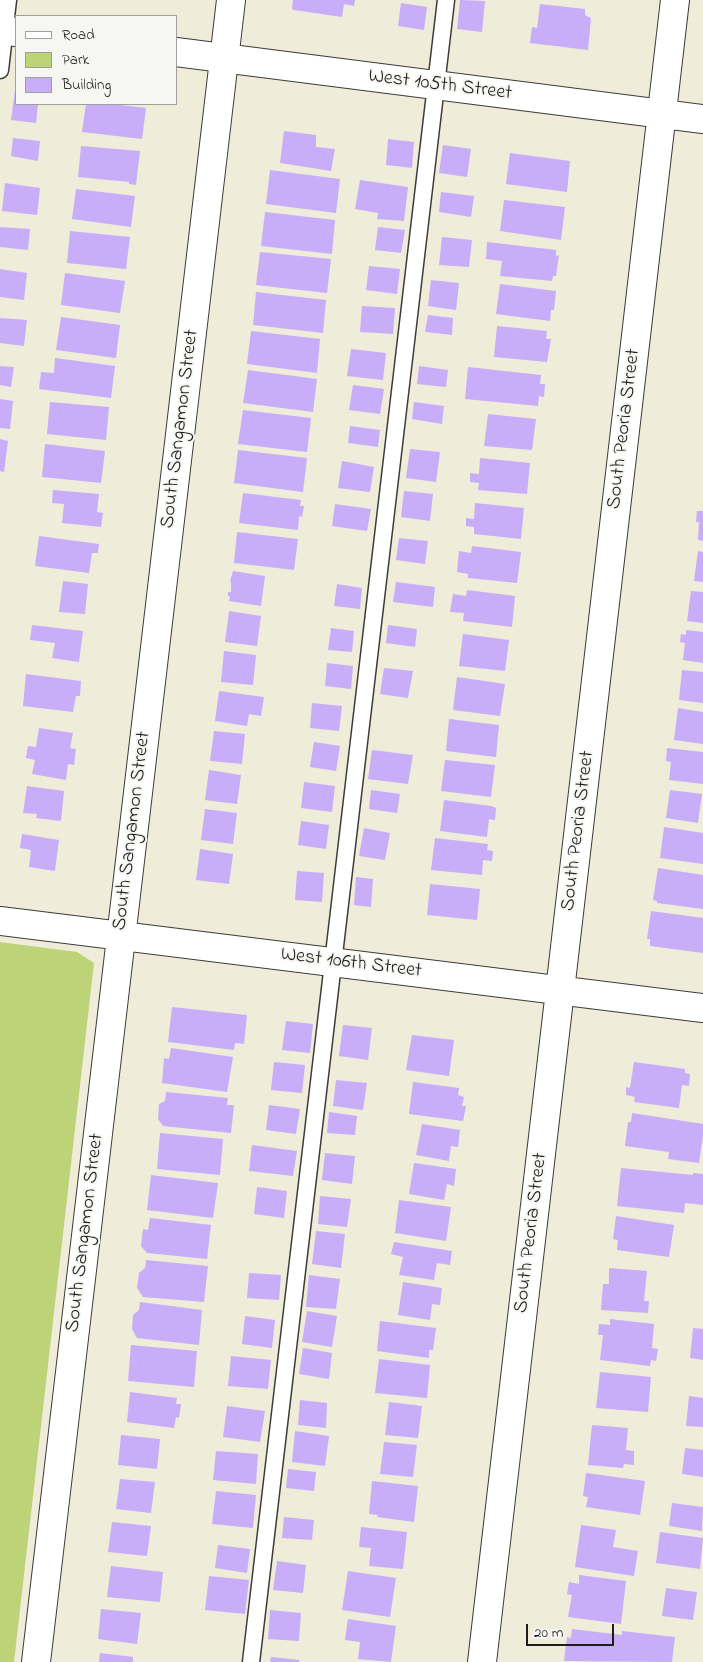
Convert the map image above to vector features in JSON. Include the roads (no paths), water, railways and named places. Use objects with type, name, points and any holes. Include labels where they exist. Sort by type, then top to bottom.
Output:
[{"type":"street","name":"South Sangamon Street","points":[[36,1662],[231,0]]},
{"type":"street","name":"South Peoria Street","points":[[482,1662],[675,0]]},
{"type":"street","name":"West 105th Street","points":[[178,52],[703,120]]},
{"type":"street","name":"West 106th Street","points":[[0,920],[703,1008]]},
{"type":"lane","points":[[0,70],[7,31],[8,0]]},
{"type":"lane","points":[[252,1662],[446,0]]}]
